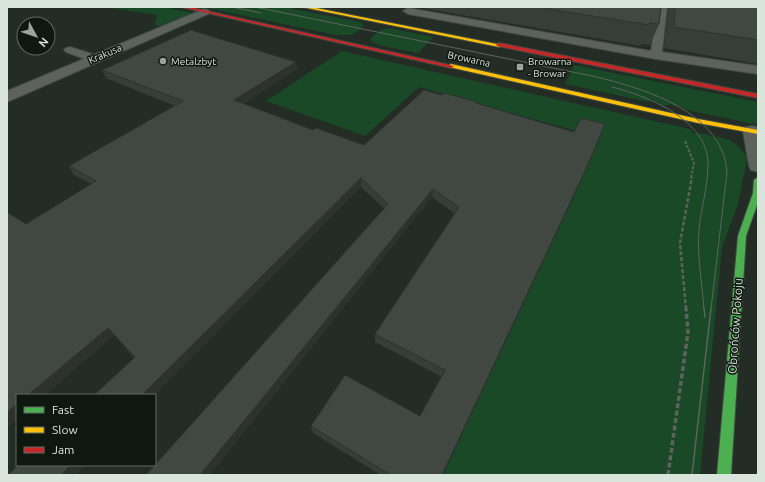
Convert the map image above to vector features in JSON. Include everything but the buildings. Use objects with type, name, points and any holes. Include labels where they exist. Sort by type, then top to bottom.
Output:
[{"type":"main road","name":"Browarna","points":[[183,7],[755,132]]},
{"type":"main road","name":"Browarna","points":[[304,7],[758,96]]},
{"type":"main road","points":[[353,44],[380,22]]},
{"type":"main road","name":"Obrońców Pokoju","points":[[724,475],[742,236],[757,193],[758,180]]},
{"type":"street","name":"Krakusa","points":[[7,97],[204,12]]},
{"type":"street","points":[[755,132],[758,166]]},
{"type":"lane","points":[[656,54],[662,7]]},
{"type":"lane","points":[[393,25],[411,9],[656,54],[758,70]]},
{"type":"lane","points":[[70,50],[94,59]]},
{"type":"path","points":[[668,475],[688,332],[680,243],[694,163],[684,137]]},
{"type":"green space","points":[[105,7],[164,7],[197,14],[165,28],[155,25],[157,15]]},
{"type":"green space","points":[[202,7],[283,7],[360,22],[364,26],[352,35],[336,35]]},
{"type":"green space","points":[[388,28],[434,37],[418,53],[378,45],[371,41],[371,37],[380,32],[378,31]]},
{"type":"green space","points":[[342,51],[690,129],[693,133],[708,134],[711,137],[718,138],[716,136],[730,140],[745,154],[747,158],[738,204],[722,247],[700,475],[443,475],[602,133],[579,126],[576,131],[419,87],[365,136],[266,101]]},
{"type":"green space","points":[[574,65],[758,102],[758,125],[687,110],[678,105],[674,106],[671,104],[664,106],[651,99],[648,101],[653,103],[565,84]]},
{"type":"tram line","points":[[232,7],[261,13]]},
{"type":"tram line","points":[[255,7],[597,77],[650,93],[685,111],[700,122],[713,135],[723,153],[727,172],[711,309]]},
{"type":"tram line","points":[[612,87],[642,97],[674,112],[698,135],[705,148],[708,172],[699,230],[699,260],[704,309]]},
{"type":"tram line","points":[[704,308],[705,317]]},
{"type":"tram line","points":[[692,475],[711,308]]},
{"type":"traffic: fast","points":[[724,475],[742,236],[757,193],[758,180]]},
{"type":"traffic: slow","points":[[304,7],[499,45]]},
{"type":"traffic: slow","points":[[451,66],[698,121],[758,132]]},
{"type":"traffic: jam","points":[[183,7],[451,66]]},
{"type":"traffic: jam","points":[[499,45],[758,96]]},
{"type":"place","name":"Metalzbyt","points":[[163,61]]},
{"type":"place","name":"Browarna - Browar","points":[[520,67]]}]
